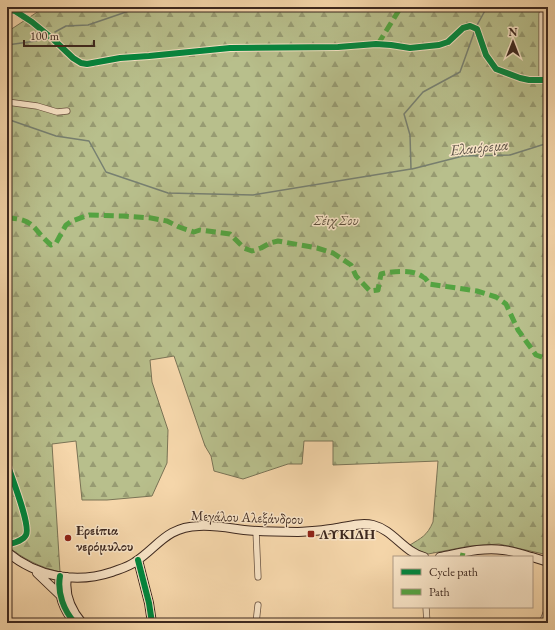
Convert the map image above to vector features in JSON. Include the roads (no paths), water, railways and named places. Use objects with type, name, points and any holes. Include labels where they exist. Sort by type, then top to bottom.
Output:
[{"type":"main road","name":"Μεγάλου Αλεξάνδρου","points":[[8,556],[34,569],[63,577],[94,577],[118,570],[138,560],[163,538],[184,528],[206,526],[256,531],[316,531],[359,524],[372,525],[384,530],[413,553],[421,556]]},
{"type":"main road","points":[[452,556],[463,555],[477,550],[502,550],[528,556]]},
{"type":"main road","points":[[533,557],[548,562]]},
{"type":"main road","points":[[138,560],[150,603],[152,623]]},
{"type":"main road","points":[[34,569],[64,596]]},
{"type":"main road","points":[[63,577],[58,587],[82,623]]},
{"type":"main road","points":[[75,623],[66,609],[64,596],[68,588],[75,581],[94,577]]},
{"type":"street","points":[[7,9],[15,11],[32,22],[80,63],[91,64],[120,58],[230,48],[338,47],[376,44],[391,44],[410,48],[439,45],[448,42],[463,28],[470,26],[477,29],[486,55],[496,69],[529,80],[545,80],[542,14]]},
{"type":"street","points":[[7,102],[37,106],[57,112],[67,111]]},
{"type":"street","points":[[7,463],[25,517],[27,531],[24,538],[7,545]]},
{"type":"street","points":[[256,531],[258,577]]},
{"type":"street","points":[[256,623],[258,605]]},
{"type":"street","points":[[426,608],[427,623]]},
{"type":"street","points":[[542,623],[548,608]]},
{"type":"street","points":[[251,623],[270,623]]},
{"type":"waterway","points":[[55,32],[66,26],[88,25],[129,11],[135,7]]},
{"type":"waterway","points":[[476,27],[487,7]]},
{"type":"waterway","points":[[7,119],[56,136],[89,141],[106,172],[168,193],[253,195],[411,169],[410,135],[404,114],[423,92],[460,72],[475,30]]},
{"type":"waterway","name":"Ελαιόρεμα","points":[[7,45],[36,41]]},
{"type":"waterway","name":"Ελαιόρεμα","points":[[412,169],[463,156],[510,155],[548,143]]},
{"type":"place","name":"ΛΥΚΙΔΗ","points":[[311,534]]},
{"type":"place","name":"Ερείπια νερόμυλου","points":[[68,538]]},
{"type":"park label","name":"Σέιχ Σου","points":[[336,220]]}]
